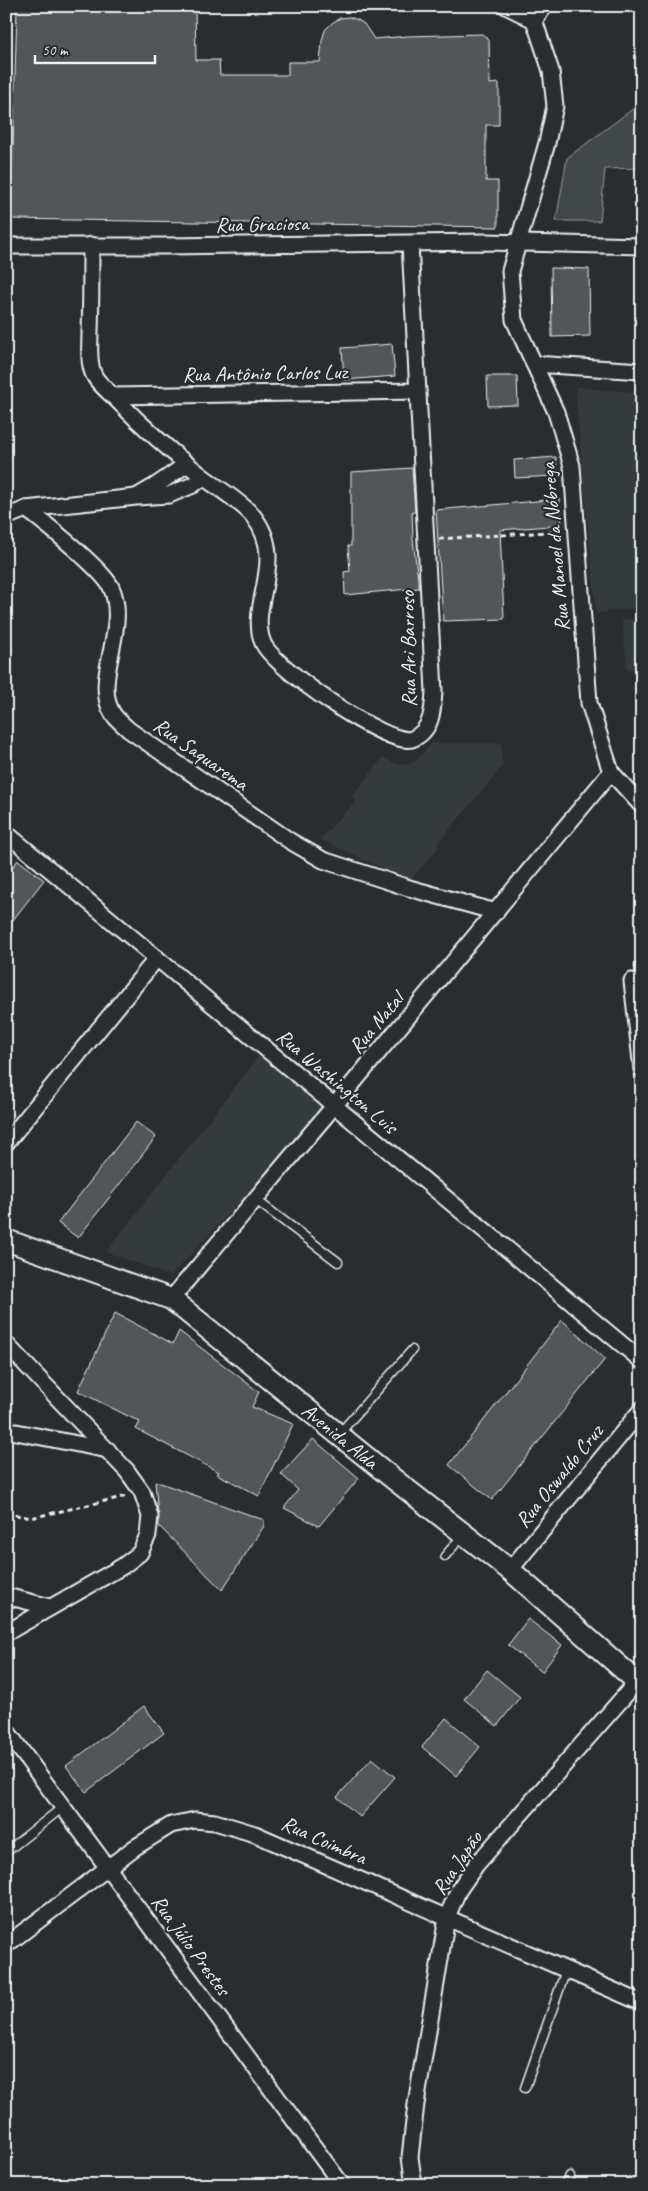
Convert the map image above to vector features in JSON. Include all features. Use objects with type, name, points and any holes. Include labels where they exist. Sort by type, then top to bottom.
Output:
[{"type":"main road","name":"Avenida Alda","points":[[6,1240],[171,1299],[510,1570],[640,1681]]},
{"type":"street","points":[[506,6],[534,20],[545,6]]},
{"type":"street","name":"Rua Manoel da Nóbrega","points":[[534,20],[552,71],[555,106],[547,143],[510,271],[514,320],[556,412],[572,466],[589,703],[611,772],[642,806]]},
{"type":"street","name":"Rua Graciosa","points":[[6,246],[486,242],[642,246]]},
{"type":"street","name":"Rua Ari Barroso","points":[[91,245],[90,354],[93,374],[113,396],[187,464],[252,515],[268,551],[267,577],[258,627],[263,645],[307,686],[356,718],[396,738],[411,739],[426,730],[433,712],[434,691],[410,244]]},
{"type":"street","points":[[534,364],[642,371]]},
{"type":"street","name":"Rua Antônio Carlos Luz","points":[[113,396],[418,391]]},
{"type":"street","points":[[136,496],[155,486],[187,464]]},
{"type":"street","points":[[6,517],[26,509],[136,496],[156,497],[179,492],[203,477]]},
{"type":"street","name":"Rua Saquarema","points":[[26,509],[53,530],[110,585],[117,604],[116,633],[106,695],[113,714],[129,730],[290,841],[323,860],[390,882],[496,912]]},
{"type":"street","name":"Rua Natal","points":[[171,1299],[256,1200],[611,772]]},
{"type":"street","name":"Rua Washington Luis","points":[[6,833],[642,1361]]},
{"type":"street","points":[[6,1143],[157,958]]},
{"type":"street","points":[[632,981],[642,1070]]},
{"type":"street","points":[[6,1344],[127,1471],[142,1492],[150,1516],[148,1535],[140,1552],[123,1566],[6,1633]]},
{"type":"street","name":"Rua Oswaldo Cruz","points":[[510,1570],[642,1409]]},
{"type":"street","points":[[6,1430],[108,1450]]},
{"type":"street","points":[[6,1596],[50,1607]]},
{"type":"street","name":"Rua Japão","points":[[414,2185],[410,2157],[416,2104],[447,1917],[458,1891],[476,1865],[640,1681]]},
{"type":"street","name":"Rua Júlio Prestes","points":[[6,1730],[342,2185]]},
{"type":"street","name":"Rua Coimbra","points":[[6,1945],[108,1868],[171,1825],[183,1819],[196,1820],[215,1822],[308,1852],[447,1917],[642,2002]]},
{"type":"lane","points":[[256,1200],[338,1262]]},
{"type":"lane","points":[[339,1434],[412,1350]]},
{"type":"lane","points":[[445,1556],[464,1534]]},
{"type":"lane","points":[[6,1852],[63,1807]]},
{"type":"lane","points":[[525,2088],[566,1970]]},
{"type":"lane","points":[[564,2185],[570,2176]]},
{"type":"path","points":[[426,540],[576,530]]},
{"type":"path","points":[[6,1513],[31,1518],[142,1492]]},
{"type":"shaded area","points":[[642,102],[642,168],[605,169],[600,221],[556,221],[567,158]]},
{"type":"shaded area","points":[[575,387],[642,393],[642,608],[596,613]]},
{"type":"shaded area","points":[[642,619],[642,670],[627,670],[622,620]]},
{"type":"shaded area","points":[[432,743],[501,743],[502,767],[439,842],[437,849],[410,881],[320,839],[356,801],[352,797],[383,757],[396,764],[408,765],[416,761]]},
{"type":"shaded area","points":[[264,1050],[329,1104],[171,1276],[106,1252]]},
{"type":"building","points":[[17,6],[195,6],[196,60],[219,60],[220,75],[288,75],[288,62],[320,62],[325,30],[340,18],[349,17],[358,20],[364,24],[374,39],[482,34],[489,40],[490,84],[499,83],[499,125],[486,125],[486,181],[498,181],[498,227],[11,219]]},
{"type":"building","points":[[551,268],[589,269],[590,336],[552,337]]},
{"type":"building","points":[[392,344],[395,376],[344,380],[342,348]]},
{"type":"building","points":[[487,376],[517,376],[518,405],[488,406]]},
{"type":"building","points":[[556,457],[557,476],[515,478],[514,460]]},
{"type":"building","points":[[412,468],[415,512],[412,512],[413,539],[419,588],[345,595],[344,572],[350,571],[348,546],[351,546],[351,472]]},
{"type":"building","points":[[559,499],[562,525],[500,530],[504,619],[443,621],[436,510]]},
{"type":"building","points":[[18,860],[44,880],[6,929],[6,876]]},
{"type":"building","points":[[136,1122],[156,1137],[78,1238],[58,1223]]},
{"type":"building","points":[[115,1313],[173,1344],[179,1331],[259,1392],[252,1407],[293,1424],[259,1496],[217,1474],[219,1472],[136,1429],[140,1422],[78,1391]]},
{"type":"building","points":[[562,1320],[605,1359],[492,1500],[449,1465]]},
{"type":"building","points":[[313,1439],[359,1478],[319,1526],[284,1508],[298,1490],[281,1474]]},
{"type":"building","points":[[155,1481],[264,1520],[264,1526],[222,1590],[159,1526]]},
{"type":"building","points":[[528,1619],[562,1645],[542,1672],[508,1645]]},
{"type":"building","points":[[487,1670],[520,1697],[497,1726],[464,1699]]},
{"type":"building","points":[[144,1706],[164,1733],[86,1792],[66,1766]]},
{"type":"building","points":[[446,1718],[480,1747],[456,1776],[422,1747]]},
{"type":"building","points":[[372,1758],[395,1777],[360,1817],[337,1797]]}]
